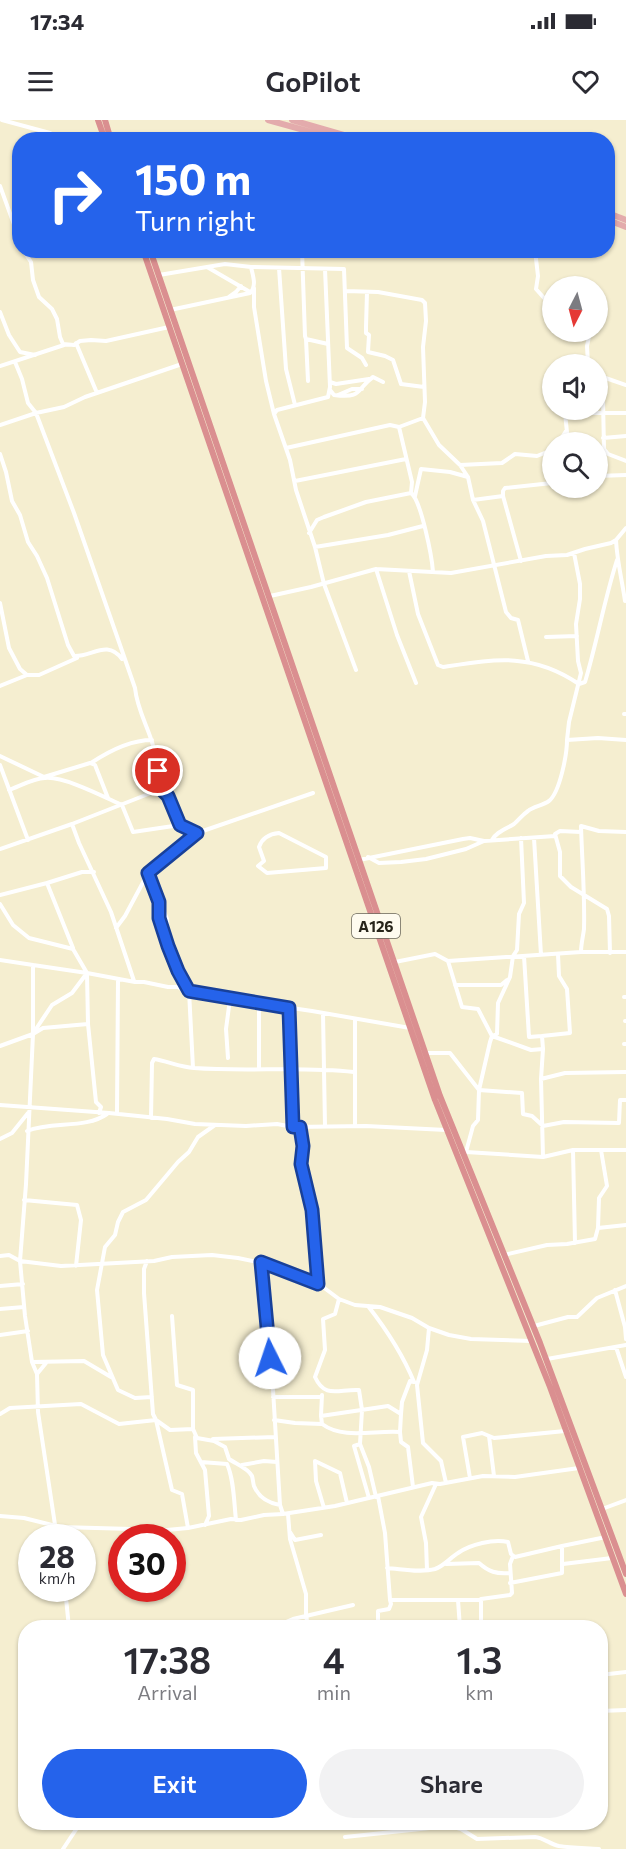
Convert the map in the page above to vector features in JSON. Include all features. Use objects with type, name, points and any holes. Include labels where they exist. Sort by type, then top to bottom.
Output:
[{"type":"highway","name":"A126","points":[[146,258],[260,577],[270,596],[410,1028],[447,1130],[580,1467],[626,1571]]},
{"type":"highway","name":"A126","points":[[153,258],[356,860],[425,1053],[546,1359],[600,1510],[606,1538],[626,1594]]},
{"type":"main road","points":[[268,120],[302,132]]},
{"type":"main road","points":[[292,120],[333,132]]},
{"type":"street","points":[[2,120],[46,132]]},
{"type":"street","points":[[0,186],[12,219]]},
{"type":"street","points":[[28,258],[39,297],[52,309],[57,319],[61,342],[65,345]]},
{"type":"street","points":[[302,258],[308,381]]},
{"type":"street","points":[[536,258],[538,276],[536,289],[542,296]]},
{"type":"street","points":[[158,275],[225,264],[251,267],[344,269],[346,348],[362,358],[366,365]]},
{"type":"street","points":[[206,266],[252,290]]},
{"type":"street","points":[[251,267],[254,307],[266,381],[274,414],[286,448],[324,584],[356,670]]},
{"type":"street","points":[[279,268],[286,369],[295,405]]},
{"type":"street","points":[[274,414],[277,410],[328,397],[330,382],[325,269]]},
{"type":"street","points":[[226,298],[241,286]]},
{"type":"street","points":[[170,310],[252,290]]},
{"type":"street","points":[[346,291],[419,299],[425,303],[423,418],[440,445],[460,465],[468,477],[473,500],[483,521],[506,612],[511,618],[518,620],[528,661]]},
{"type":"street","points":[[367,292],[368,352],[393,360],[402,384],[424,387]]},
{"type":"street","points":[[0,312],[9,335],[20,352],[35,355]]},
{"type":"street","points":[[0,366],[65,345],[91,340],[106,341],[170,327]]},
{"type":"street","points":[[306,339],[328,344]]},
{"type":"street","points":[[76,344],[97,393]]},
{"type":"street","points":[[0,849],[122,805],[161,789],[165,782],[158,771],[152,740],[138,708],[135,688],[74,513],[36,413],[28,403],[15,362]]},
{"type":"street","points":[[0,425],[36,413],[64,407],[97,393],[182,364]]},
{"type":"street","points":[[330,382],[336,384],[373,377],[383,382]]},
{"type":"street","points":[[330,390],[334,395],[362,389],[369,379]]},
{"type":"street","points":[[608,379],[626,385]]},
{"type":"street","points":[[608,414],[626,413]]},
{"type":"street","points":[[286,448],[390,425],[399,427],[423,418]]},
{"type":"street","points":[[565,420],[566,430]]},
{"type":"street","points":[[399,427],[412,482],[411,493]]},
{"type":"street","points":[[608,438],[626,436]]},
{"type":"street","points":[[608,453],[626,461]]},
{"type":"street","points":[[0,454],[12,501],[20,515],[28,542],[47,578],[68,645],[74,656],[81,657]]},
{"type":"street","points":[[460,465],[502,463],[515,454],[537,456],[542,454]]},
{"type":"street","points":[[295,481],[406,459]]},
{"type":"street","points":[[415,496],[421,469],[450,472],[468,477]]},
{"type":"street","points":[[608,476],[626,475]]},
{"type":"street","points":[[521,561],[503,490],[542,484]]},
{"type":"street","points":[[309,533],[317,520],[324,517],[366,502],[411,493],[415,496],[420,508],[423,526],[432,551],[434,572]]},
{"type":"street","points":[[473,500],[503,496]]},
{"type":"street","points":[[315,547],[388,535],[423,526]]},
{"type":"street","points":[[270,596],[376,569],[466,572],[546,556],[567,555],[616,540],[626,528]]},
{"type":"street","points":[[579,684],[585,682],[590,670],[592,650],[617,561],[616,540]]},
{"type":"street","points":[[492,840],[496,834],[516,822],[527,811],[549,801],[556,794],[563,765],[567,759],[569,722],[581,673],[576,624],[580,584],[574,553]]},
{"type":"street","points":[[617,561],[624,576],[625,601]]},
{"type":"street","points":[[376,569],[416,683]]},
{"type":"street","points":[[409,571],[418,614],[438,665],[443,667],[497,660],[528,661],[562,672],[579,684]]},
{"type":"street","points":[[0,603],[9,648],[20,669],[27,675]]},
{"type":"street","points":[[546,637],[577,636]]},
{"type":"street","points":[[0,686],[27,675],[39,675],[81,657],[108,649],[118,653],[126,664]]},
{"type":"street","points":[[567,740],[598,738],[626,740]]},
{"type":"street","points":[[9,790],[90,763],[119,748],[142,740],[152,740]]},
{"type":"street","points":[[0,756],[44,777],[74,784],[122,805],[133,832],[180,825],[197,833]]},
{"type":"street","points":[[90,763],[95,765],[108,799]]},
{"type":"street","points":[[0,765],[28,840]]},
{"type":"street","points":[[161,789],[168,796],[180,825]]},
{"type":"street","points":[[116,928],[148,873],[197,833],[313,793]]},
{"type":"street","points":[[72,824],[94,872],[135,982]]},
{"type":"street","points":[[580,952],[581,938],[584,933],[580,826],[599,831],[626,831]]},
{"type":"street","points":[[368,857],[382,863],[426,859],[466,849],[484,841],[555,836],[560,831],[581,832]]},
{"type":"street","points":[[279,833],[326,857],[326,868],[267,873],[258,866],[264,861],[258,846],[270,834],[279,833]]},
{"type":"street","points":[[555,836],[560,852],[560,876],[571,887],[608,911],[610,953]]},
{"type":"street","points":[[521,838],[524,903],[519,914],[517,950],[513,956],[510,977],[498,1003],[497,1034],[492,1036],[485,1058],[479,1090],[478,1120],[473,1126],[464,1152],[543,1157],[573,1150],[626,1150]]},
{"type":"street","points":[[534,838],[541,955]]},
{"type":"street","points":[[356,860],[463,839],[484,841]]},
{"type":"street","points":[[0,896],[82,872],[94,872]]},
{"type":"street","points":[[148,873],[167,919],[168,946],[189,991],[193,1068]]},
{"type":"street","points":[[47,883],[73,948],[87,973],[88,1024],[96,1102],[101,1107],[99,1113]]},
{"type":"street","points":[[0,904],[13,925],[29,938],[73,948]]},
{"type":"street","points":[[394,962],[435,954],[448,961],[580,952],[626,952]]},
{"type":"street","points":[[524,956],[529,1037],[570,1033],[567,989],[559,976],[558,954]]},
{"type":"street","points":[[0,960],[135,982],[144,981],[230,999],[410,1028]]},
{"type":"street","points":[[448,961],[462,1007],[478,1009],[492,1036],[531,1050],[543,1049]]},
{"type":"street","points":[[33,965],[33,1034],[20,1261],[24,1307],[32,1362],[37,1374],[38,1407],[56,1524]]},
{"type":"street","points":[[33,1034],[52,1005],[72,993],[87,973]]},
{"type":"street","points":[[455,985],[501,985],[510,977]]},
{"type":"street","points":[[117,1114],[118,979]]},
{"type":"street","points":[[228,1058],[225,1029],[230,999]]},
{"type":"street","points":[[259,1003],[259,1069]]},
{"type":"street","points":[[289,1008],[293,1127]]},
{"type":"street","points":[[322,1013],[324,1126]]},
{"type":"street","points":[[355,1020],[355,1125]]},
{"type":"street","points":[[0,1046],[43,1028],[88,1024]]},
{"type":"street","points":[[542,1036],[543,1157]]},
{"type":"street","points":[[425,1053],[450,1053],[479,1090],[522,1093],[523,1114],[532,1116],[543,1126]]},
{"type":"street","points":[[151,1118],[152,1059],[193,1068],[291,1067],[300,1070],[310,1068],[354,1072]]},
{"type":"street","points":[[541,1079],[565,1073],[626,1072]]},
{"type":"street","points":[[543,1126],[564,1122],[619,1123],[620,1100],[626,1100]]},
{"type":"street","points":[[0,1105],[28,1110],[109,1113],[215,1125],[277,1124],[300,1127],[355,1125],[447,1130]]},
{"type":"street","points":[[0,1139],[12,1132],[28,1110]]},
{"type":"street","points":[[27,1131],[54,1124],[61,1126],[100,1119],[109,1113]]},
{"type":"street","points":[[152,1397],[135,1398],[123,1393],[118,1390],[112,1377],[100,1340],[98,1274],[105,1247],[115,1235],[123,1212],[147,1200],[189,1152],[198,1137],[215,1125]]},
{"type":"street","points":[[300,1127],[303,1146],[301,1164],[312,1210],[318,1284]]},
{"type":"street","points":[[573,1150],[574,1242]]},
{"type":"street","points":[[504,1255],[547,1245],[595,1239],[598,1228],[599,1198],[607,1186],[601,1150]]},
{"type":"street","points":[[24,1200],[77,1205],[81,1220],[76,1266]]},
{"type":"street","points":[[598,1228],[626,1225]]},
{"type":"street","points":[[0,1256],[9,1256],[20,1261],[38,1264],[76,1266],[212,1255],[261,1262],[318,1284],[339,1299],[412,1318],[429,1328],[449,1335],[471,1339],[532,1341]]},
{"type":"street","points":[[138,1262],[144,1269]]},
{"type":"street","points":[[147,1262],[144,1269],[144,1293],[153,1414],[172,1490],[182,1494],[188,1528]]},
{"type":"street","points":[[261,1262],[270,1340],[280,1505],[285,1514],[306,1594],[307,1620]]},
{"type":"street","points":[[93,1265],[98,1274]]},
{"type":"street","points":[[0,1286],[23,1284]]},
{"type":"street","points":[[533,1326],[576,1317],[597,1298],[626,1286]]},
{"type":"street","points":[[615,1290],[626,1339]]},
{"type":"street","points":[[326,1392],[320,1387],[315,1377],[325,1350],[323,1319],[335,1314],[339,1299]]},
{"type":"street","points":[[368,1306],[388,1334],[416,1382],[423,1443],[441,1461],[446,1483]]},
{"type":"street","points":[[0,1310],[24,1307]]},
{"type":"street","points":[[172,1316],[177,1385],[193,1390],[193,1429],[196,1453],[205,1470],[209,1516],[205,1525]]},
{"type":"street","points":[[416,1382],[427,1350],[429,1328]]},
{"type":"street","points":[[0,1335],[28,1331]]},
{"type":"street","points":[[546,1359],[626,1345]]},
{"type":"street","points":[[616,1347],[626,1377]]},
{"type":"street","points":[[32,1362],[84,1361],[112,1377]]},
{"type":"street","points":[[37,1374],[47,1362]]},
{"type":"street","points":[[413,1487],[408,1447],[401,1442],[400,1432],[402,1402],[410,1381],[416,1382]]},
{"type":"street","points":[[322,1424],[322,1396],[326,1392],[359,1390],[362,1410],[360,1444],[369,1467],[385,1533],[391,1604],[389,1609],[378,1611],[378,1620]]},
{"type":"street","points":[[273,1397],[322,1396]]},
{"type":"street","points":[[0,1414],[10,1408],[81,1404],[119,1424],[156,1420],[170,1430],[193,1429]]},
{"type":"street","points":[[321,1416],[388,1406],[401,1414]]},
{"type":"street","points":[[274,1420],[322,1424],[344,1434],[383,1430],[400,1432]]},
{"type":"street","points":[[470,1478],[463,1437],[482,1433],[494,1438],[566,1431]]},
{"type":"street","points":[[489,1436],[494,1476]]},
{"type":"street","points":[[195,1437],[225,1447],[229,1459],[252,1475],[258,1493],[268,1503],[280,1505]]},
{"type":"street","points":[[209,1440],[275,1437]]},
{"type":"street","points":[[360,1444],[354,1446],[369,1498]]},
{"type":"street","points":[[241,1466],[264,1461],[277,1462]]},
{"type":"street","points":[[324,1508],[316,1481],[315,1461],[340,1473],[347,1503]]},
{"type":"street","points":[[201,1462],[227,1464],[233,1484],[237,1520]]},
{"type":"street","points":[[96,1528],[159,1530],[188,1528],[231,1519],[324,1508],[413,1487],[470,1478],[514,1477],[580,1467]]},
{"type":"street","points":[[426,1570],[426,1543],[420,1517],[436,1484]]},
{"type":"street","points":[[600,1510],[626,1500]]},
{"type":"street","points":[[0,1516],[49,1524]]},
{"type":"street","points":[[289,1532],[295,1540],[321,1535]]},
{"type":"street","points":[[513,1556],[606,1538]]},
{"type":"street","points":[[387,1568],[433,1570],[445,1564],[458,1552],[472,1546],[502,1541],[508,1542],[513,1556],[510,1564],[510,1595],[481,1600],[390,1600]]},
{"type":"street","points":[[510,1583],[562,1573],[562,1546]]},
{"type":"street","points":[[562,1564],[614,1558]]},
{"type":"street","points":[[445,1564],[479,1563],[488,1571],[497,1574],[510,1573]]},
{"type":"street","points":[[459,1600],[460,1620]]},
{"type":"street","points":[[481,1600],[481,1620]]},
{"type":"street","points":[[66,1602],[68,1620]]},
{"type":"street","points":[[296,1620],[353,1605]]},
{"type":"street","points":[[608,1674],[626,1672]]},
{"type":"street","points":[[608,1711],[626,1710]]},
{"type":"street","points":[[63,1849],[76,1830]]},
{"type":"street","points":[[345,1836],[407,1830]]},
{"type":"street","points":[[463,1830],[477,1839],[535,1837],[544,1838],[560,1846],[599,1849]]},
{"type":"route","points":[[158,771],[165,782],[161,789],[168,796],[180,825],[197,833],[148,873],[159,902],[159,918],[168,946],[189,991],[289,1008],[293,1127],[300,1127],[302,1134],[301,1164],[312,1210],[318,1284],[261,1262],[270,1358]]}]
